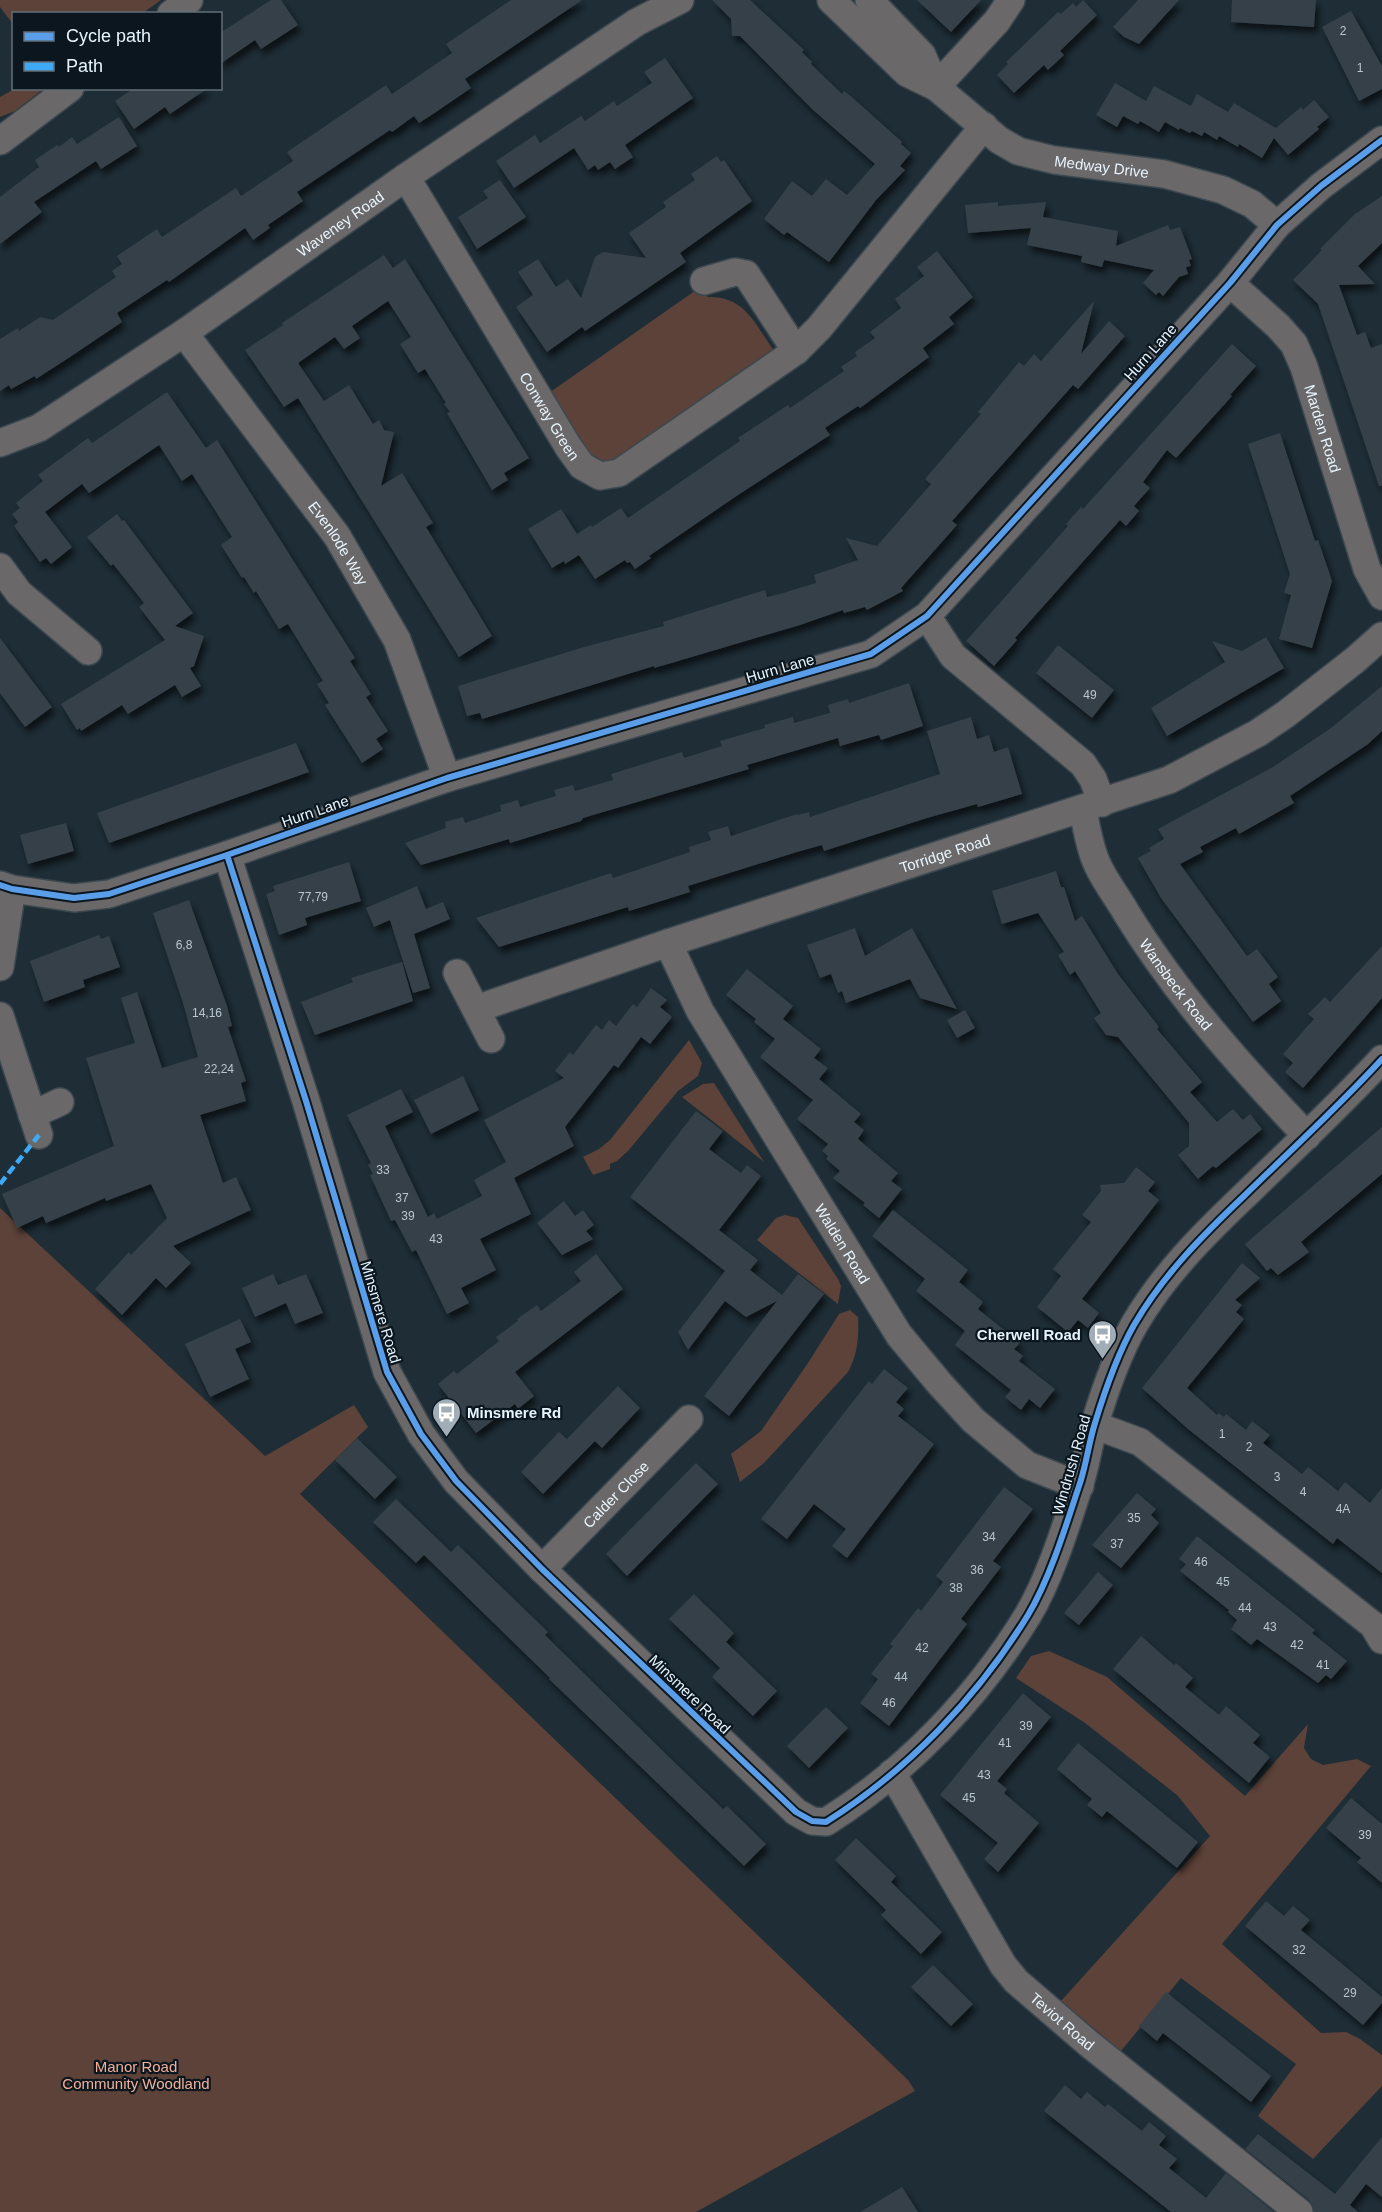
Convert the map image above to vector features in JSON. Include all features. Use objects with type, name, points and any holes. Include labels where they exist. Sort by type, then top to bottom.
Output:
[{"type":"street","points":[[174,12],[189,0]]},
{"type":"street","name":"Waveney Road","points":[[0,443],[39,428],[184,333],[406,177],[637,22],[680,0]]},
{"type":"street","name":"Medway Drive","points":[[831,0],[907,73],[936,87],[999,140],[1018,151],[1054,160],[1164,174],[1223,190],[1252,204],[1277,225]]},
{"type":"street","name":"Medway Drive","points":[[869,0],[922,55],[936,87]]},
{"type":"street","points":[[936,87],[997,21],[1011,0]]},
{"type":"street","points":[[0,141],[67,90]]},
{"type":"street","name":"Conway Green","points":[[406,177],[569,448],[582,466],[600,476],[619,473],[796,351],[819,328],[984,126]]},
{"type":"street","name":"Hurn Lane","points":[[6,887],[74,898],[109,894],[447,778],[871,654],[927,616],[1230,283],[1277,225],[1321,186],[1382,140]]},
{"type":"street","points":[[704,281],[735,272],[746,274],[796,351]]},
{"type":"street","name":"Marden Road","points":[[1230,283],[1278,326],[1294,344],[1304,367],[1367,569],[1382,596]]},
{"type":"street","name":"Evenlode Way","points":[[184,333],[337,536],[398,640],[447,778]]},
{"type":"street","points":[[0,567],[19,593],[88,651]]},
{"type":"street","points":[[927,616],[953,656],[1083,764],[1093,779],[1093,806]]},
{"type":"street","name":"Torridge Road","points":[[476,1009],[668,943],[1169,780],[1258,733],[1347,667],[1382,636]]},
{"type":"street","name":"Wansbeck Road","points":[[1093,806],[1091,844],[1099,867],[1134,925],[1167,973],[1245,1070],[1307,1136]]},
{"type":"street","name":"Minsmere Road","points":[[227,855],[306,1101],[387,1372],[421,1434],[456,1481],[542,1569],[796,1812]]},
{"type":"street","points":[[0,967],[6,887]]},
{"type":"street","name":"Walden Road","points":[[668,943],[699,1011],[899,1335],[973,1420],[1018,1458],[1027,1465],[1080,1486]]},
{"type":"street","points":[[457,972],[491,1039]]},
{"type":"street","points":[[0,1016],[36,1125],[60,1102]]},
{"type":"street","name":"Windrush Road","points":[[796,1812],[812,1821],[826,1822],[892,1773],[930,1740],[980,1683],[1028,1614],[1057,1551],[1080,1486],[1094,1425],[1134,1324],[1163,1281],[1192,1246],[1307,1136],[1382,1059]]},
{"type":"street","name":"Calder Close","points":[[542,1569],[689,1419]]},
{"type":"street","points":[[1094,1425],[1140,1442],[1373,1625],[1382,1640]]},
{"type":"street","name":"Teviot Road","points":[[892,1773],[1003,1965],[1016,1981],[1088,2043],[1299,2212]]},
{"type":"green space","points":[[0,0],[161,0],[144,12],[12,12],[12,23],[0,7]]},
{"type":"green space","points":[[12,90],[42,90],[15,111],[0,117],[0,97]]},
{"type":"green space","points":[[699,288],[708,297],[731,301],[740,307],[755,322],[774,351],[617,462],[604,464],[592,461],[546,395]]},
{"type":"green space","points":[[689,1040],[702,1063],[698,1076],[678,1091],[628,1151],[610,1164],[610,1169],[593,1175],[583,1157],[610,1140]]},
{"type":"green space","points":[[714,1083],[764,1162],[682,1097],[703,1084]]},
{"type":"green space","name":"Manor Road Community Woodland","points":[[0,1208],[265,1456],[354,1405],[368,1427],[300,1494],[908,2080],[915,2091],[696,2212],[0,2212]]},
{"type":"green space","points":[[785,1215],[798,1218],[838,1279],[841,1286],[838,1304],[757,1240],[776,1218]]},
{"type":"green space","points":[[850,1310],[858,1317],[858,1331],[856,1352],[848,1372],[764,1463],[740,1482],[731,1454],[761,1431],[839,1314]]},
{"type":"green space","points":[[1049,1651],[1107,1677],[1245,1796],[1308,1724],[1304,1748],[1311,1759],[1323,1765],[1357,1759],[1371,1766],[1222,1944],[1321,2033],[1346,2032],[1382,2055],[1382,2086],[1313,2159],[1258,2116],[1296,2064],[1181,1978],[1121,2051],[1061,2001],[1210,1836],[1177,1795],[1085,1723],[1016,1678],[1031,1656]]},
{"type":"building","points":[[271,0],[281,0],[298,25],[261,49],[255,40],[222,63],[222,32]]},
{"type":"building","points":[[511,0],[582,0],[465,79],[471,88],[436,112],[419,123],[414,116],[297,192],[303,201],[268,225],[270,228],[253,240],[245,228],[169,282],[167,280],[117,313],[122,322],[70,357],[36,379],[35,376],[11,389],[9,385],[0,391],[0,339],[18,328],[19,331],[40,317],[53,320],[116,277],[112,271],[122,264],[117,256],[157,229],[162,237],[236,188],[241,196],[293,161],[287,152],[386,85],[392,94],[452,53],[446,44]]},
{"type":"building","points":[[712,0],[750,0],[804,50],[802,52],[812,62],[811,64],[842,94],[844,91],[853,98],[911,153],[900,166],[905,170],[876,200],[829,262],[787,232],[784,235],[764,219],[792,181],[812,196],[826,179],[847,195],[875,164],[812,109],[740,36],[732,36],[731,19]]},
{"type":"building","points":[[917,0],[981,0],[951,32]]},
{"type":"building","points":[[1083,0],[1097,15],[1060,51],[1064,55],[1048,70],[1044,65],[1014,93],[997,75],[1008,64],[1006,62],[1058,12],[1061,14],[1073,3],[1076,7]]},
{"type":"building","points":[[1138,0],[1179,0],[1139,44],[1124,37],[1113,27]]},
{"type":"building","points":[[1232,0],[1316,0],[1314,27],[1231,22]]},
{"type":"building","points":[[1351,11],[1382,66],[1382,89],[1359,101],[1322,27]]},
{"type":"building","points":[[665,58],[693,98],[625,145],[633,157],[615,169],[610,162],[598,170],[595,165],[588,170],[574,148],[514,188],[496,161],[535,135],[540,143],[581,116],[585,121],[614,101],[617,106],[652,83],[644,72]]},
{"type":"building","points":[[1115,83],[1146,101],[1154,86],[1191,106],[1197,94],[1228,112],[1234,103],[1276,128],[1301,107],[1303,110],[1314,100],[1329,117],[1317,127],[1319,129],[1288,155],[1274,138],[1262,158],[1239,144],[1238,147],[1219,136],[1217,140],[1204,132],[1202,136],[1192,131],[1190,133],[1165,122],[1159,132],[1140,121],[1138,124],[1123,116],[1117,127],[1096,115]]},
{"type":"building","points":[[131,90],[205,90],[170,114],[165,107],[134,129],[115,101]]},
{"type":"building","points":[[119,117],[137,146],[101,169],[96,161],[34,202],[42,212],[0,244],[0,197],[39,167],[35,160],[57,145],[59,147],[72,137],[77,144]]},
{"type":"building","points":[[717,156],[721,162],[724,160],[752,201],[680,253],[686,262],[585,331],[582,327],[547,352],[516,307],[533,295],[518,272],[538,259],[556,287],[568,279],[581,298],[595,257],[603,252],[646,258],[629,233],[666,207],[663,202],[695,180],[691,174]]},
{"type":"building","points":[[500,180],[526,217],[477,249],[458,217],[488,198],[483,191]]},
{"type":"building","points":[[1382,196],[1382,243],[1358,266],[1375,284],[1339,285],[1357,335],[1365,332],[1371,348],[1382,344],[1382,486],[1379,486],[1318,304],[1293,280],[1355,214]]},
{"type":"building","points":[[998,202],[998,206],[1046,202],[1043,217],[1118,231],[1116,246],[1168,225],[1170,230],[1180,227],[1192,259],[1189,260],[1191,266],[1186,267],[1188,274],[1179,277],[1163,296],[1159,292],[1156,295],[1143,283],[1154,270],[1104,260],[1102,267],[1081,262],[1082,256],[1027,245],[1031,228],[968,233],[965,205]]},
{"type":"building","points":[[937,251],[973,297],[949,317],[954,324],[923,348],[929,357],[860,408],[858,406],[825,428],[830,435],[649,556],[651,558],[635,569],[630,562],[627,563],[625,560],[595,579],[579,555],[565,564],[564,561],[552,568],[528,529],[561,509],[577,534],[621,508],[628,518],[740,441],[738,438],[788,405],[790,408],[844,371],[841,367],[857,356],[855,352],[875,338],[870,332],[901,308],[895,299],[924,276],[917,267]]},
{"type":"building","points":[[384,255],[393,268],[405,259],[529,458],[504,473],[508,480],[492,490],[447,413],[450,412],[444,404],[446,403],[425,369],[418,373],[400,344],[411,337],[388,301],[352,326],[360,338],[344,349],[335,337],[298,363],[324,401],[349,385],[373,424],[379,420],[384,430],[394,432],[381,486],[402,473],[433,523],[426,527],[492,636],[459,657],[298,398],[284,407],[245,350]]},
{"type":"building","points":[[1094,301],[1081,354],[1109,321],[1125,336],[1078,389],[1073,385],[952,521],[957,525],[901,588],[903,591],[867,610],[865,607],[844,613],[843,610],[800,625],[654,668],[654,666],[482,719],[480,713],[467,716],[458,686],[584,647],[664,626],[663,622],[765,590],[767,597],[816,583],[814,575],[858,560],[846,538],[877,546],[931,484],[925,479],[981,414],[978,412],[1019,362],[1024,366],[1034,354],[1041,361]]},
{"type":"building","points":[[1232,344],[1256,366],[1176,458],[1167,450],[1143,482],[1150,488],[1134,506],[1139,511],[1126,526],[1120,520],[1015,638],[1017,640],[994,666],[966,641],[1068,526],[1066,524],[1081,507],[1083,509]]},
{"type":"building","points":[[167,392],[206,448],[217,440],[355,658],[350,661],[371,694],[366,697],[388,731],[376,739],[383,749],[362,763],[325,705],[329,703],[317,684],[323,681],[288,624],[279,629],[256,591],[254,593],[244,577],[242,578],[221,545],[232,537],[192,474],[182,481],[159,445],[89,493],[82,484],[45,512],[72,547],[51,564],[46,558],[40,562],[14,526],[18,522],[12,514],[20,508],[16,503],[43,481],[38,475],[88,438],[92,443]]},
{"type":"building","points":[[1280,433],[1315,541],[1318,540],[1332,581],[1312,648],[1279,639],[1291,595],[1284,593],[1290,574],[1248,444]]},
{"type":"building","points":[[117,514],[122,521],[124,520],[193,613],[175,626],[204,636],[194,666],[190,668],[201,686],[182,697],[175,685],[128,714],[122,705],[81,731],[80,728],[77,730],[61,704],[165,640],[139,607],[144,603],[113,564],[111,566],[87,537]]},
{"type":"building","points":[[1266,637],[1284,668],[1167,736],[1151,708],[1225,662],[1212,641],[1242,651]]},
{"type":"building","points":[[0,638],[52,707],[25,727],[0,693]]},
{"type":"building","points":[[1058,645],[1114,690],[1092,718],[1036,673]]},
{"type":"building","points":[[909,683],[923,726],[881,740],[879,735],[840,746],[838,738],[747,765],[749,769],[583,818],[581,821],[510,843],[509,839],[421,865],[405,843],[446,828],[445,822],[463,817],[465,823],[501,811],[500,805],[518,800],[520,807],[556,796],[554,790],[573,785],[575,791],[613,780],[611,774],[682,752],[684,758],[722,746],[720,741],[765,728],[764,725],[793,717],[794,723],[830,713],[828,705],[848,699],[849,703]]},
{"type":"building","points":[[1382,686],[1382,731],[1368,744],[1290,796],[1294,803],[1239,834],[1236,828],[1200,847],[1203,852],[1180,864],[1247,956],[1257,949],[1278,977],[1269,984],[1281,1001],[1253,1022],[1161,898],[1138,858],[1151,851],[1149,848],[1164,839],[1158,829],[1273,767],[1331,728]]},
{"type":"building","points":[[971,717],[977,739],[989,735],[994,752],[1008,747],[1022,794],[978,807],[977,804],[927,818],[824,851],[822,845],[797,852],[688,886],[690,892],[629,911],[628,907],[499,947],[476,918],[611,873],[613,878],[690,852],[689,847],[711,840],[708,832],[728,826],[731,836],[797,814],[809,812],[810,817],[940,774],[927,731]]},
{"type":"building","points":[[296,743],[309,772],[109,843],[97,813]]},
{"type":"building","points":[[66,823],[74,851],[28,864],[20,835]]},
{"type":"building","points":[[349,862],[361,901],[305,918],[307,925],[279,935],[266,894],[275,891],[273,886]]},
{"type":"building","points":[[1056,871],[1075,921],[1082,916],[1118,974],[1159,1027],[1157,1029],[1202,1082],[1190,1092],[1217,1122],[1233,1109],[1243,1120],[1250,1114],[1262,1129],[1216,1168],[1213,1166],[1198,1179],[1178,1155],[1189,1146],[1189,1123],[1118,1037],[1106,1035],[1094,1018],[1101,1013],[1075,971],[1070,975],[1058,955],[1064,952],[1038,913],[1002,924],[992,891]]},
{"type":"building","points":[[417,886],[426,909],[443,902],[450,919],[414,934],[430,988],[413,993],[390,920],[374,927],[366,908]]},
{"type":"building","points":[[189,900],[227,1006],[232,1026],[228,1027],[246,1081],[241,1083],[246,1101],[200,1115],[223,1183],[236,1177],[251,1210],[173,1246],[191,1263],[166,1288],[156,1278],[122,1315],[95,1289],[129,1252],[131,1255],[167,1218],[151,1184],[106,1201],[105,1198],[46,1223],[43,1216],[17,1228],[2,1194],[114,1146],[86,1058],[135,1043],[121,998],[137,992],[162,1068],[198,1057],[153,913]]},
{"type":"building","points":[[855,928],[865,956],[912,928],[957,1009],[920,998],[910,979],[846,1003],[842,991],[838,993],[831,974],[820,978],[807,945]]},
{"type":"building","points":[[99,935],[101,939],[109,936],[120,967],[83,980],[85,987],[44,1002],[30,961]]},
{"type":"building","points":[[1382,946],[1382,998],[1303,1088],[1285,1072],[1293,1063],[1283,1054],[1314,1019],[1308,1014],[1325,997],[1330,1002]]},
{"type":"building","points":[[402,962],[413,1001],[315,1035],[301,1002],[353,982],[351,978]]},
{"type":"building","points":[[747,969],[793,1006],[783,1019],[821,1049],[814,1058],[828,1068],[819,1079],[861,1114],[854,1122],[864,1130],[858,1139],[898,1173],[891,1181],[902,1189],[879,1218],[863,1205],[865,1203],[833,1178],[840,1171],[826,1159],[828,1156],[822,1151],[828,1144],[797,1119],[813,1100],[760,1057],[775,1039],[754,1022],[756,1019],[726,995]]},
{"type":"building","points":[[651,988],[667,1000],[660,1007],[672,1017],[650,1044],[641,1037],[618,1068],[614,1065],[565,1127],[574,1146],[514,1178],[531,1214],[480,1239],[496,1270],[461,1288],[469,1303],[447,1314],[416,1250],[412,1252],[395,1220],[391,1221],[370,1175],[373,1174],[368,1165],[371,1163],[347,1115],[401,1089],[413,1112],[385,1126],[428,1217],[434,1213],[437,1219],[482,1196],[474,1180],[506,1162],[484,1120],[564,1078],[555,1071],[570,1052],[573,1055],[596,1025],[602,1030],[609,1020],[616,1026],[633,1004],[637,1007]]},
{"type":"building","points":[[965,1010],[975,1028],[957,1038],[947,1020]]},
{"type":"building","points":[[463,1076],[479,1110],[431,1134],[414,1100]]},
{"type":"building","points":[[696,1111],[723,1131],[709,1149],[741,1173],[747,1165],[761,1176],[719,1230],[758,1260],[750,1270],[782,1295],[798,1274],[824,1294],[729,1416],[704,1396],[777,1301],[746,1317],[725,1301],[688,1350],[678,1332],[725,1271],[630,1197]]},
{"type":"building","points":[[1382,1127],[1382,1174],[1301,1242],[1309,1252],[1278,1275],[1271,1268],[1267,1271],[1245,1244]]},
{"type":"building","points":[[1136,1167],[1155,1182],[1148,1191],[1159,1200],[1082,1299],[1099,1313],[1088,1328],[1078,1320],[1068,1332],[1037,1307],[1061,1276],[1053,1269],[1091,1222],[1082,1215],[1101,1191],[1100,1185],[1124,1183]]},
{"type":"building","points":[[564,1201],[575,1216],[583,1210],[594,1225],[586,1231],[593,1239],[562,1255],[537,1223]]},
{"type":"building","points":[[893,1210],[968,1270],[959,1282],[983,1302],[978,1309],[1020,1343],[1014,1349],[1023,1356],[1019,1361],[1055,1389],[1040,1408],[1029,1399],[1021,1410],[1005,1397],[1011,1390],[955,1345],[965,1331],[916,1291],[925,1279],[872,1236]]},
{"type":"building","points":[[596,1254],[623,1289],[515,1372],[534,1396],[518,1409],[515,1404],[476,1433],[438,1384],[454,1371],[457,1374],[499,1341],[496,1337],[518,1321],[517,1319],[537,1305],[541,1311],[581,1281],[574,1272]]},
{"type":"building","points":[[1242,1263],[1260,1278],[1235,1300],[1242,1305],[1236,1312],[1244,1319],[1187,1388],[1217,1415],[1219,1413],[1224,1417],[1226,1414],[1246,1430],[1252,1421],[1270,1435],[1263,1443],[1302,1474],[1308,1467],[1338,1491],[1345,1482],[1370,1503],[1382,1488],[1382,1573],[1337,1538],[1333,1544],[1188,1429],[1142,1388]]},
{"type":"building","points":[[273,1274],[278,1285],[306,1274],[323,1313],[295,1324],[286,1303],[255,1317],[242,1288]]},
{"type":"building","points":[[240,1319],[251,1342],[235,1349],[249,1379],[210,1397],[185,1344]]},
{"type":"building","points":[[884,1369],[908,1388],[896,1402],[904,1409],[898,1416],[934,1444],[847,1558],[832,1546],[846,1529],[814,1504],[787,1539],[761,1519],[869,1381],[872,1384]]},
{"type":"building","points":[[618,1386],[640,1408],[602,1448],[595,1441],[543,1494],[521,1472],[559,1432],[567,1439]]},
{"type":"building","points":[[357,1438],[397,1477],[375,1499],[335,1460]]},
{"type":"building","points":[[696,1463],[718,1484],[627,1576],[606,1554]]},
{"type":"building","points":[[1004,1487],[1033,1509],[993,1561],[1001,1567],[961,1619],[967,1624],[889,1726],[860,1703],[878,1679],[871,1674],[893,1646],[890,1644],[918,1608],[921,1611],[943,1582],[936,1576]]},
{"type":"building","points":[[1137,1493],[1156,1509],[1151,1515],[1159,1523],[1121,1568],[1092,1545]]},
{"type":"building","points":[[396,1499],[451,1552],[458,1545],[548,1632],[545,1635],[669,1757],[723,1809],[727,1806],[766,1844],[744,1866],[549,1679],[424,1555],[416,1563],[373,1522]]},
{"type":"building","points":[[1197,1536],[1315,1630],[1312,1633],[1347,1661],[1331,1679],[1326,1675],[1318,1683],[1257,1639],[1251,1645],[1231,1629],[1237,1620],[1228,1612],[1229,1610],[1180,1571],[1186,1564],[1179,1559]]},
{"type":"building","points":[[1098,1572],[1113,1585],[1079,1625],[1064,1613]]},
{"type":"building","points":[[694,1594],[734,1633],[726,1642],[777,1691],[753,1716],[712,1677],[720,1668],[669,1619]]},
{"type":"building","points":[[1141,1636],[1174,1665],[1176,1663],[1193,1678],[1185,1687],[1219,1715],[1226,1706],[1260,1735],[1253,1743],[1270,1757],[1249,1783],[1113,1669]]},
{"type":"building","points":[[1023,1693],[1051,1717],[997,1781],[1007,1789],[1004,1793],[1039,1823],[998,1872],[984,1859],[998,1843],[940,1795]]},
{"type":"building","points":[[826,1707],[848,1728],[809,1768],[787,1746]]},
{"type":"building","points":[[1078,1743],[1198,1842],[1177,1868],[1107,1811],[1102,1817],[1087,1805],[1092,1799],[1057,1769]]},
{"type":"building","points":[[1351,1798],[1382,1824],[1382,1883],[1357,1862],[1361,1858],[1326,1828]]},
{"type":"building","points":[[856,1838],[896,1876],[891,1882],[942,1932],[921,1954],[881,1915],[886,1910],[835,1860]]},
{"type":"building","points":[[1266,1901],[1284,1916],[1293,1906],[1310,1920],[1301,1930],[1382,1997],[1382,2003],[1363,2025],[1245,1926]]},
{"type":"building","points":[[933,1965],[973,2004],[951,2026],[911,1987]]},
{"type":"building","points":[[1166,1992],[1271,2076],[1251,2102],[1163,2033],[1157,2041],[1139,2026]]},
{"type":"building","points":[[1065,2085],[1081,2099],[1087,2092],[1105,2107],[1108,2104],[1142,2131],[1149,2122],[1166,2136],[1159,2145],[1177,2159],[1169,2168],[1206,2198],[1226,2173],[1274,2212],[1171,2212],[1044,2111]]},
{"type":"building","points":[[1258,2134],[1335,2194],[1382,2137],[1382,2197],[1366,2184],[1350,2205],[1358,2212],[1314,2212],[1309,2200],[1245,2149]]},
{"type":"building","points":[[902,2187],[918,2212],[860,2212]]},
{"type":"marked path","points":[[0,1184],[39,1135]]},
{"type":"cycle path","points":[[0,885],[12,889],[74,898],[109,894],[447,778],[871,654],[927,616],[1230,283],[1277,225],[1321,186],[1382,140]]},
{"type":"cycle path","points":[[227,855],[306,1101],[387,1372],[421,1434],[456,1481],[542,1569],[796,1812],[812,1821],[826,1822],[885,1780],[939,1730],[987,1675],[1028,1615],[1043,1586],[1081,1481],[1107,1385],[1128,1336],[1145,1307],[1171,1272],[1199,1241],[1382,1059]]},
{"type":"place","name":"Cherwell Road","points":[[1102,1360]]},
{"type":"place","name":"Minsmere Rd","points":[[446,1438]]}]
